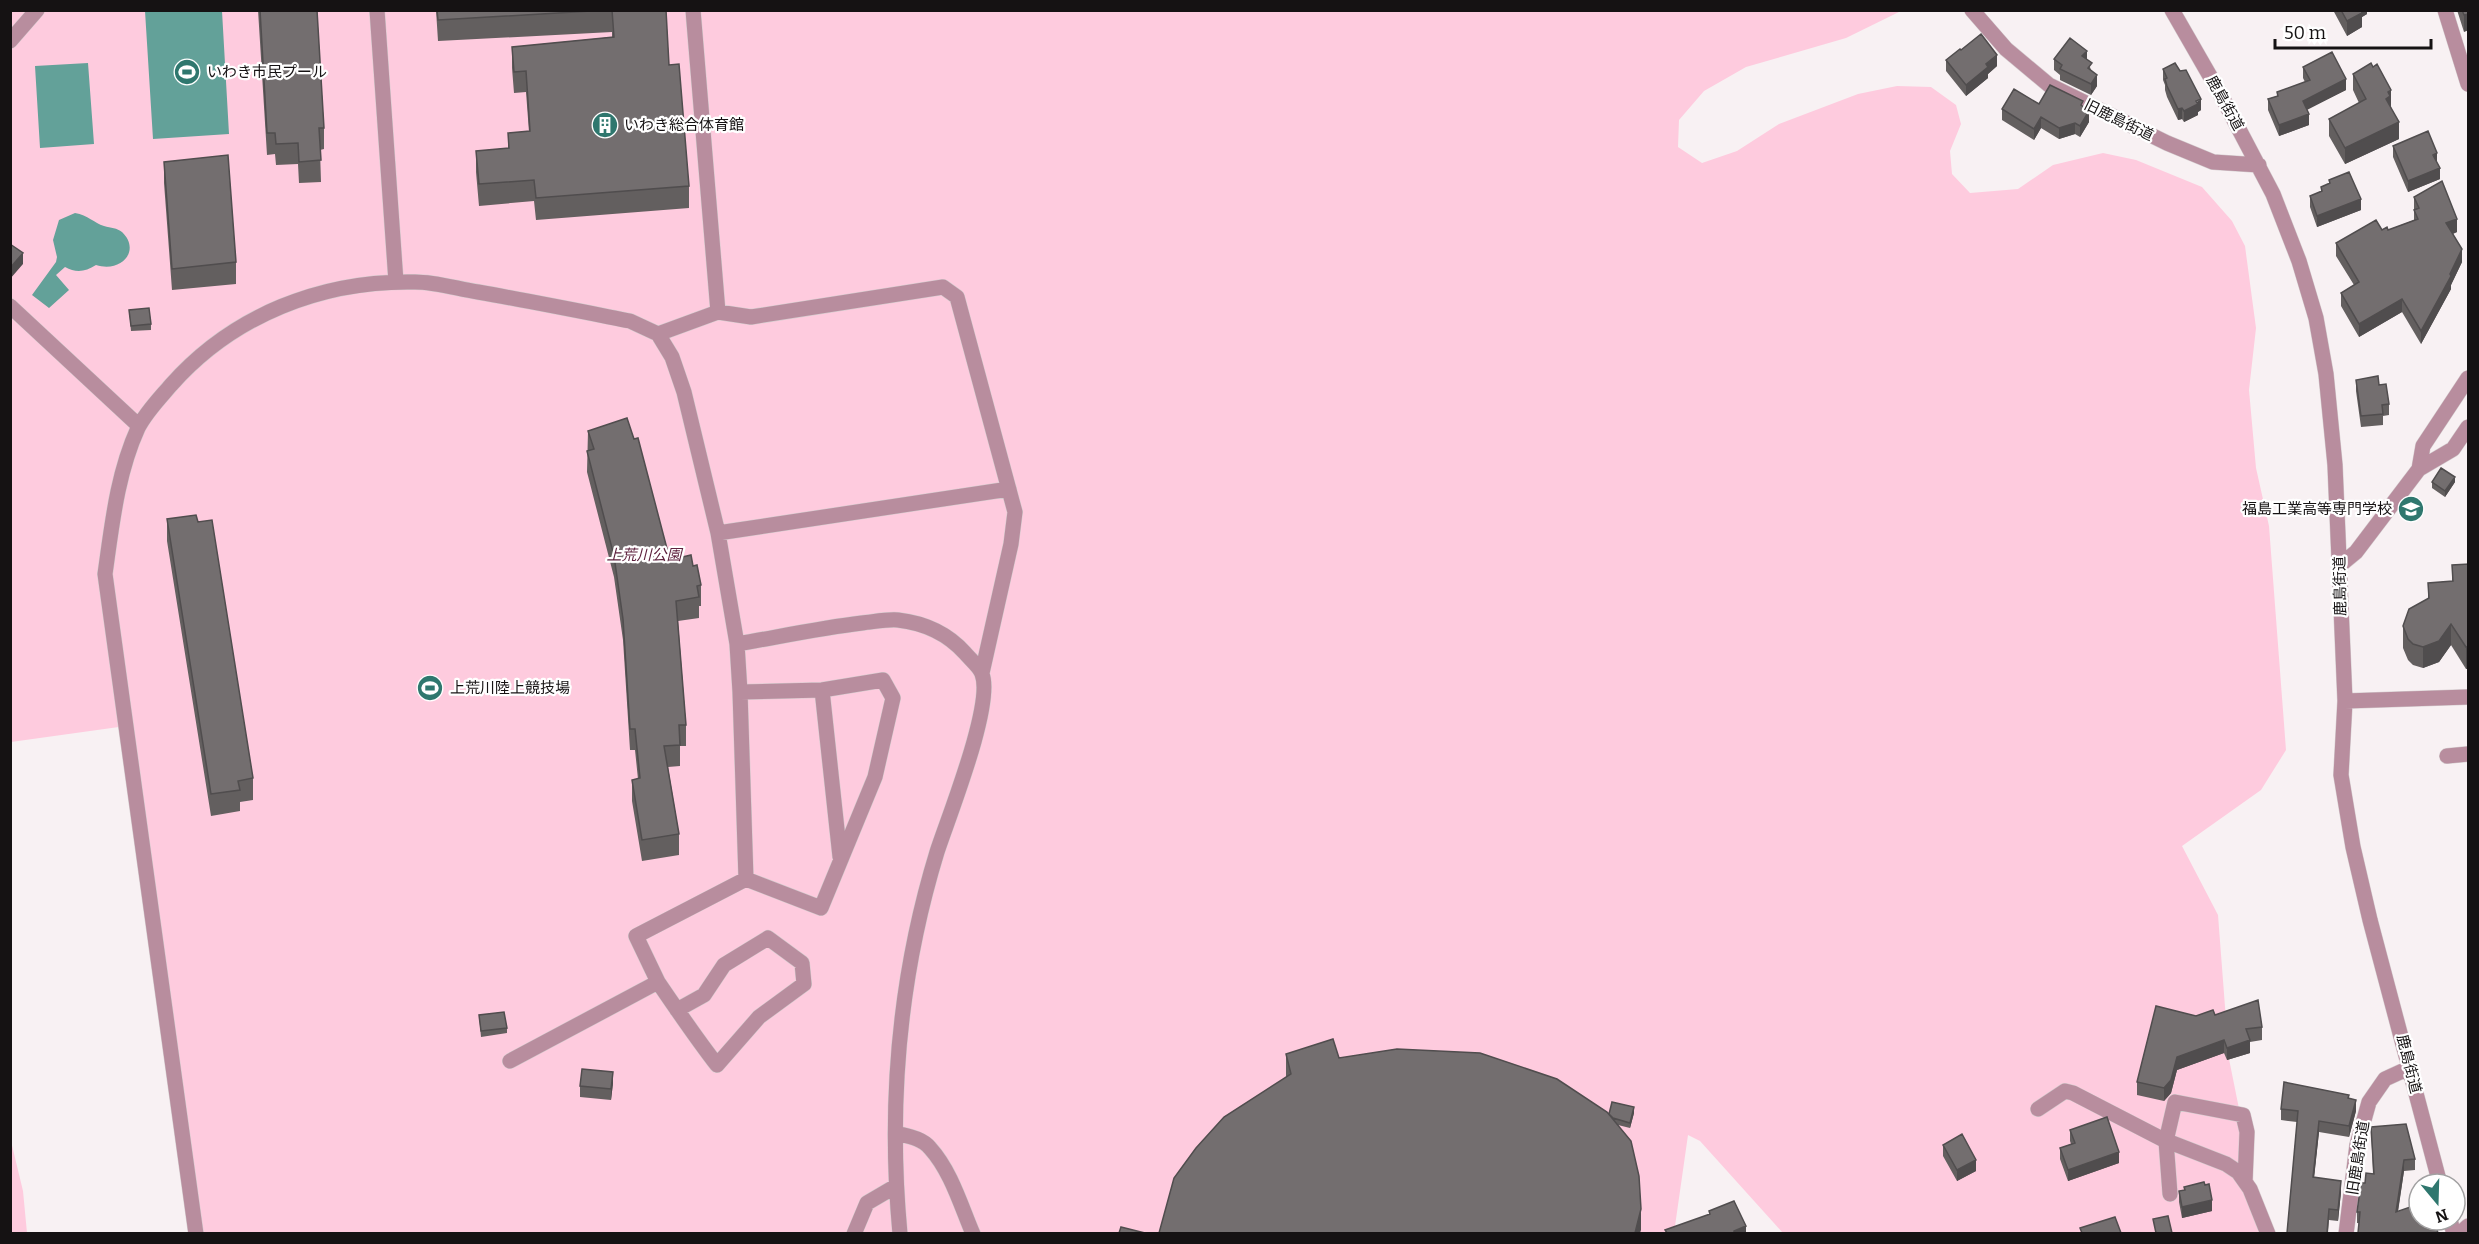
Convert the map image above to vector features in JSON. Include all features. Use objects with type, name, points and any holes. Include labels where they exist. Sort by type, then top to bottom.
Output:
[{"type":"street","points":[[10,41],[37,10]]},
{"type":"street","points":[[377,10],[396,282]]},
{"type":"street","points":[[693,10],[718,312]]},
{"type":"street","name":"旧鹿島街道","points":[[1972,10],[2006,49],[2049,85],[2167,143],[2213,162],[2259,165]]},
{"type":"street","name":"鹿島街道","points":[[2172,10],[2273,194],[2299,261],[2316,318],[2326,374],[2335,465],[2344,701],[2341,775],[2351,837],[2370,920],[2437,1172]]},
{"type":"street","points":[[2445,10],[2469,84]]},
{"type":"street","points":[[196,1233],[105,574],[114,510],[128,455],[139,426],[186,368],[223,339],[268,310],[318,294],[366,284],[417,282],[630,321],[658,333],[672,357],[684,392],[718,533],[736,644],[740,692],[746,879]]},
{"type":"street","points":[[658,333],[718,312],[751,317],[943,287],[957,297],[1015,512],[1011,544],[982,674],[985,697],[964,774],[937,852],[918,924],[906,987],[896,1079],[896,1186],[900,1233]]},
{"type":"street","points":[[10,306],[139,426]]},
{"type":"street","points":[[2420,469],[2422,446],[2469,378]]},
{"type":"street","points":[[2339,566],[2356,552],[2420,469],[2453,449],[2469,428]]},
{"type":"street","points":[[718,533],[1008,489]]},
{"type":"street","points":[[736,644],[832,627],[897,620],[927,627],[953,640],[982,674]]},
{"type":"street","points":[[676,1010],[704,995],[724,965],[768,938],[802,963],[804,984],[759,1017],[717,1065],[676,1010],[657,982],[636,936],[746,879],[821,908],[875,777],[893,698],[882,680],[822,690],[740,692]]},
{"type":"street","points":[[822,690],[840,858]]},
{"type":"street","points":[[2344,701],[2469,698]]},
{"type":"street","points":[[2447,756],[2469,754]]},
{"type":"street","points":[[510,1061],[657,982]]},
{"type":"street","name":"旧鹿島街道","points":[[2346,1233],[2357,1145],[2369,1102],[2385,1079],[2409,1068]]},
{"type":"street","points":[[2038,1109],[2065,1091],[2073,1093],[2166,1141],[2226,1164],[2238,1172],[2245,1182],[2268,1233]]},
{"type":"street","points":[[2170,1194],[2166,1141],[2175,1102],[2243,1115],[2247,1132],[2245,1182]]},
{"type":"street","points":[[896,1133],[916,1139],[930,1147],[945,1171],[974,1233]]},
{"type":"street","points":[[854,1233],[867,1203],[896,1186]]},
{"type":"street","points":[[2459,1233],[2469,1226]]},
{"type":"green space","name":"上荒川公園","points":[[10,11],[1901,11],[1846,38],[1746,67],[1704,91],[1679,120],[1678,147],[1702,163],[1737,151],[1779,124],[1858,94],[1897,86],[1931,87],[1956,105],[1961,124],[1950,151],[1952,174],[1970,193],[2018,189],[2053,165],[2103,153],[2136,160],[2202,187],[2232,221],[2245,246],[2256,328],[2249,390],[2256,468],[2269,526],[2286,750],[2261,790],[2182,846],[2218,915],[2229,1059],[2264,1233],[1783,1233],[1700,1141],[1688,1135],[1674,1233],[196,1233],[126,726],[11,742]]},
{"type":"green space","points":[[10,1137],[23,1191],[27,1233],[11,1233]]},
{"type":"shaded area","name":"いわき市民プール","points":[[145,11],[222,11],[229,134],[153,139]]},
{"type":"shaded area","points":[[88,63],[94,144],[40,148],[35,66]]},
{"type":"shaded area","points":[[75,213],[122,232],[130,246],[129,252],[121,263],[114,266],[96,265],[80,271],[65,267],[56,275],[69,290],[49,308],[32,295],[56,262],[53,240],[59,220]]},
{"type":"building","points":[[260,10],[317,10],[324,128],[319,128],[321,160],[299,162],[298,143],[276,144],[275,133],[267,133]]},
{"type":"building","points":[[437,10],[608,10],[438,20]]},
{"type":"building","name":"いわき総合体育館","points":[[612,10],[666,10],[669,65],[679,64],[689,186],[536,198],[534,180],[479,184],[476,151],[509,148],[508,133],[530,131],[526,71],[514,72],[512,47],[614,37]]},
{"type":"building","points":[[2341,10],[2361,10],[2362,13],[2347,21]]},
{"type":"building","points":[[2462,10],[2469,10],[2469,14],[2464,15]]},
{"type":"building","points":[[1981,34],[1997,55],[1986,64],[1988,67],[1966,85],[1946,60]]},
{"type":"building","points":[[2070,38],[2087,51],[2082,56],[2092,63],[2088,68],[2097,75],[2091,84],[2060,69],[2062,65],[2054,59]]},
{"type":"building","points":[[2332,52],[2346,79],[2303,101],[2309,114],[2279,125],[2268,99],[2278,96],[2277,92],[2310,80],[2303,67]]},
{"type":"building","points":[[2175,63],[2180,71],[2186,70],[2201,99],[2196,101],[2198,104],[2184,111],[2182,108],[2178,109],[2167,86],[2165,79],[2167,78],[2163,69]]},
{"type":"building","points":[[2371,63],[2373,67],[2377,64],[2391,90],[2388,92],[2390,96],[2386,99],[2399,122],[2345,148],[2329,119],[2366,99],[2353,74]]},
{"type":"building","points":[[2050,85],[2083,101],[2081,105],[2089,111],[2080,126],[2075,123],[2059,128],[2041,117],[2034,129],[2002,109],[2014,89],[2039,104]]},
{"type":"building","points":[[2428,131],[2437,153],[2433,155],[2440,168],[2408,181],[2393,146]]},
{"type":"building","points":[[228,155],[236,262],[172,269],[164,162]]},
{"type":"building","points":[[2349,172],[2361,199],[2317,216],[2310,196],[2322,191],[2321,187],[2330,183],[2329,180]]},
{"type":"building","points":[[2442,181],[2457,219],[2446,223],[2462,249],[2451,276],[2421,331],[2402,299],[2359,324],[2341,293],[2359,282],[2336,243],[2376,220],[2382,230],[2387,227],[2388,230],[2418,219],[2414,210],[2419,208],[2414,197]]},
{"type":"building","points":[[10,244],[23,253],[10,268]]},
{"type":"building","points":[[149,308],[151,324],[131,326],[129,310]]},
{"type":"building","points":[[2378,376],[2379,385],[2386,384],[2389,404],[2382,405],[2383,414],[2361,416],[2356,380]]},
{"type":"building","points":[[627,418],[634,439],[638,438],[670,560],[691,555],[693,566],[697,565],[701,585],[697,586],[699,597],[676,601],[686,725],[679,725],[680,745],[664,746],[679,834],[642,840],[632,780],[640,778],[635,729],[630,729],[623,619],[614,556],[587,451],[594,449],[588,431]]},
{"type":"building","points":[[2441,468],[2455,477],[2445,491],[2432,482]]},
{"type":"building","points":[[196,515],[198,522],[212,520],[253,778],[238,781],[240,790],[211,794],[167,519]]},
{"type":"building","points":[[2469,564],[2469,646],[2466,647],[2451,624],[2439,641],[2423,647],[2413,644],[2408,639],[2403,626],[2409,609],[2429,598],[2428,583],[2453,581],[2452,565]]},
{"type":"building","points":[[2258,1000],[2262,1027],[2246,1029],[2250,1040],[2227,1048],[2224,1040],[2177,1057],[2171,1080],[2164,1088],[2137,1082],[2156,1006],[2196,1016],[2213,1010],[2215,1015]]},
{"type":"building","points":[[504,1012],[507,1028],[481,1031],[479,1015]]},
{"type":"building","points":[[1333,1039],[1339,1058],[1397,1049],[1480,1053],[1557,1079],[1607,1112],[1631,1141],[1639,1176],[1641,1209],[1635,1233],[1159,1233],[1174,1178],[1196,1148],[1224,1117],[1291,1074],[1286,1054]]},
{"type":"building","points":[[582,1069],[613,1072],[611,1089],[580,1086]]},
{"type":"building","points":[[2284,1082],[2349,1095],[2348,1098],[2356,1100],[2349,1126],[2319,1121],[2313,1177],[2341,1181],[2338,1210],[2329,1209],[2327,1233],[2287,1233],[2298,1111],[2281,1109]]},
{"type":"building","points":[[1612,1102],[1634,1107],[1630,1123],[1613,1118],[1609,1114]]},
{"type":"building","points":[[2107,1117],[2119,1152],[2068,1170],[2060,1148],[2075,1143],[2070,1130]]},
{"type":"building","points":[[2406,1124],[2415,1159],[2404,1160],[2396,1212],[2407,1208],[2407,1232],[2438,1233],[2358,1233],[2360,1212],[2357,1212],[2361,1183],[2365,1183],[2366,1173],[2374,1174],[2371,1127]]},
{"type":"building","points":[[1962,1134],[1976,1160],[1957,1170],[1943,1145]]},
{"type":"building","points":[[2204,1182],[2205,1185],[2209,1184],[2212,1200],[2182,1207],[2179,1191],[2185,1190],[2184,1187]]},
{"type":"building","points":[[1734,1201],[1746,1226],[1734,1233],[1667,1233],[1665,1230],[1710,1214],[1709,1211]]},
{"type":"building","points":[[2168,1216],[2172,1233],[2156,1233],[2153,1219]]},
{"type":"building","points":[[2115,1217],[2121,1233],[2082,1233],[2080,1228]]},
{"type":"building","points":[[1121,1227],[1145,1233],[1119,1233]]},
{"type":"place","name":"いわき市民プール","points":[[187,72]]},
{"type":"place","name":"いわき総合体育館","points":[[605,125]]},
{"type":"place","name":"福島工業高等専門学校","points":[[2411,509]]},
{"type":"place","name":"上荒川陸上競技場","points":[[430,688]]}]
